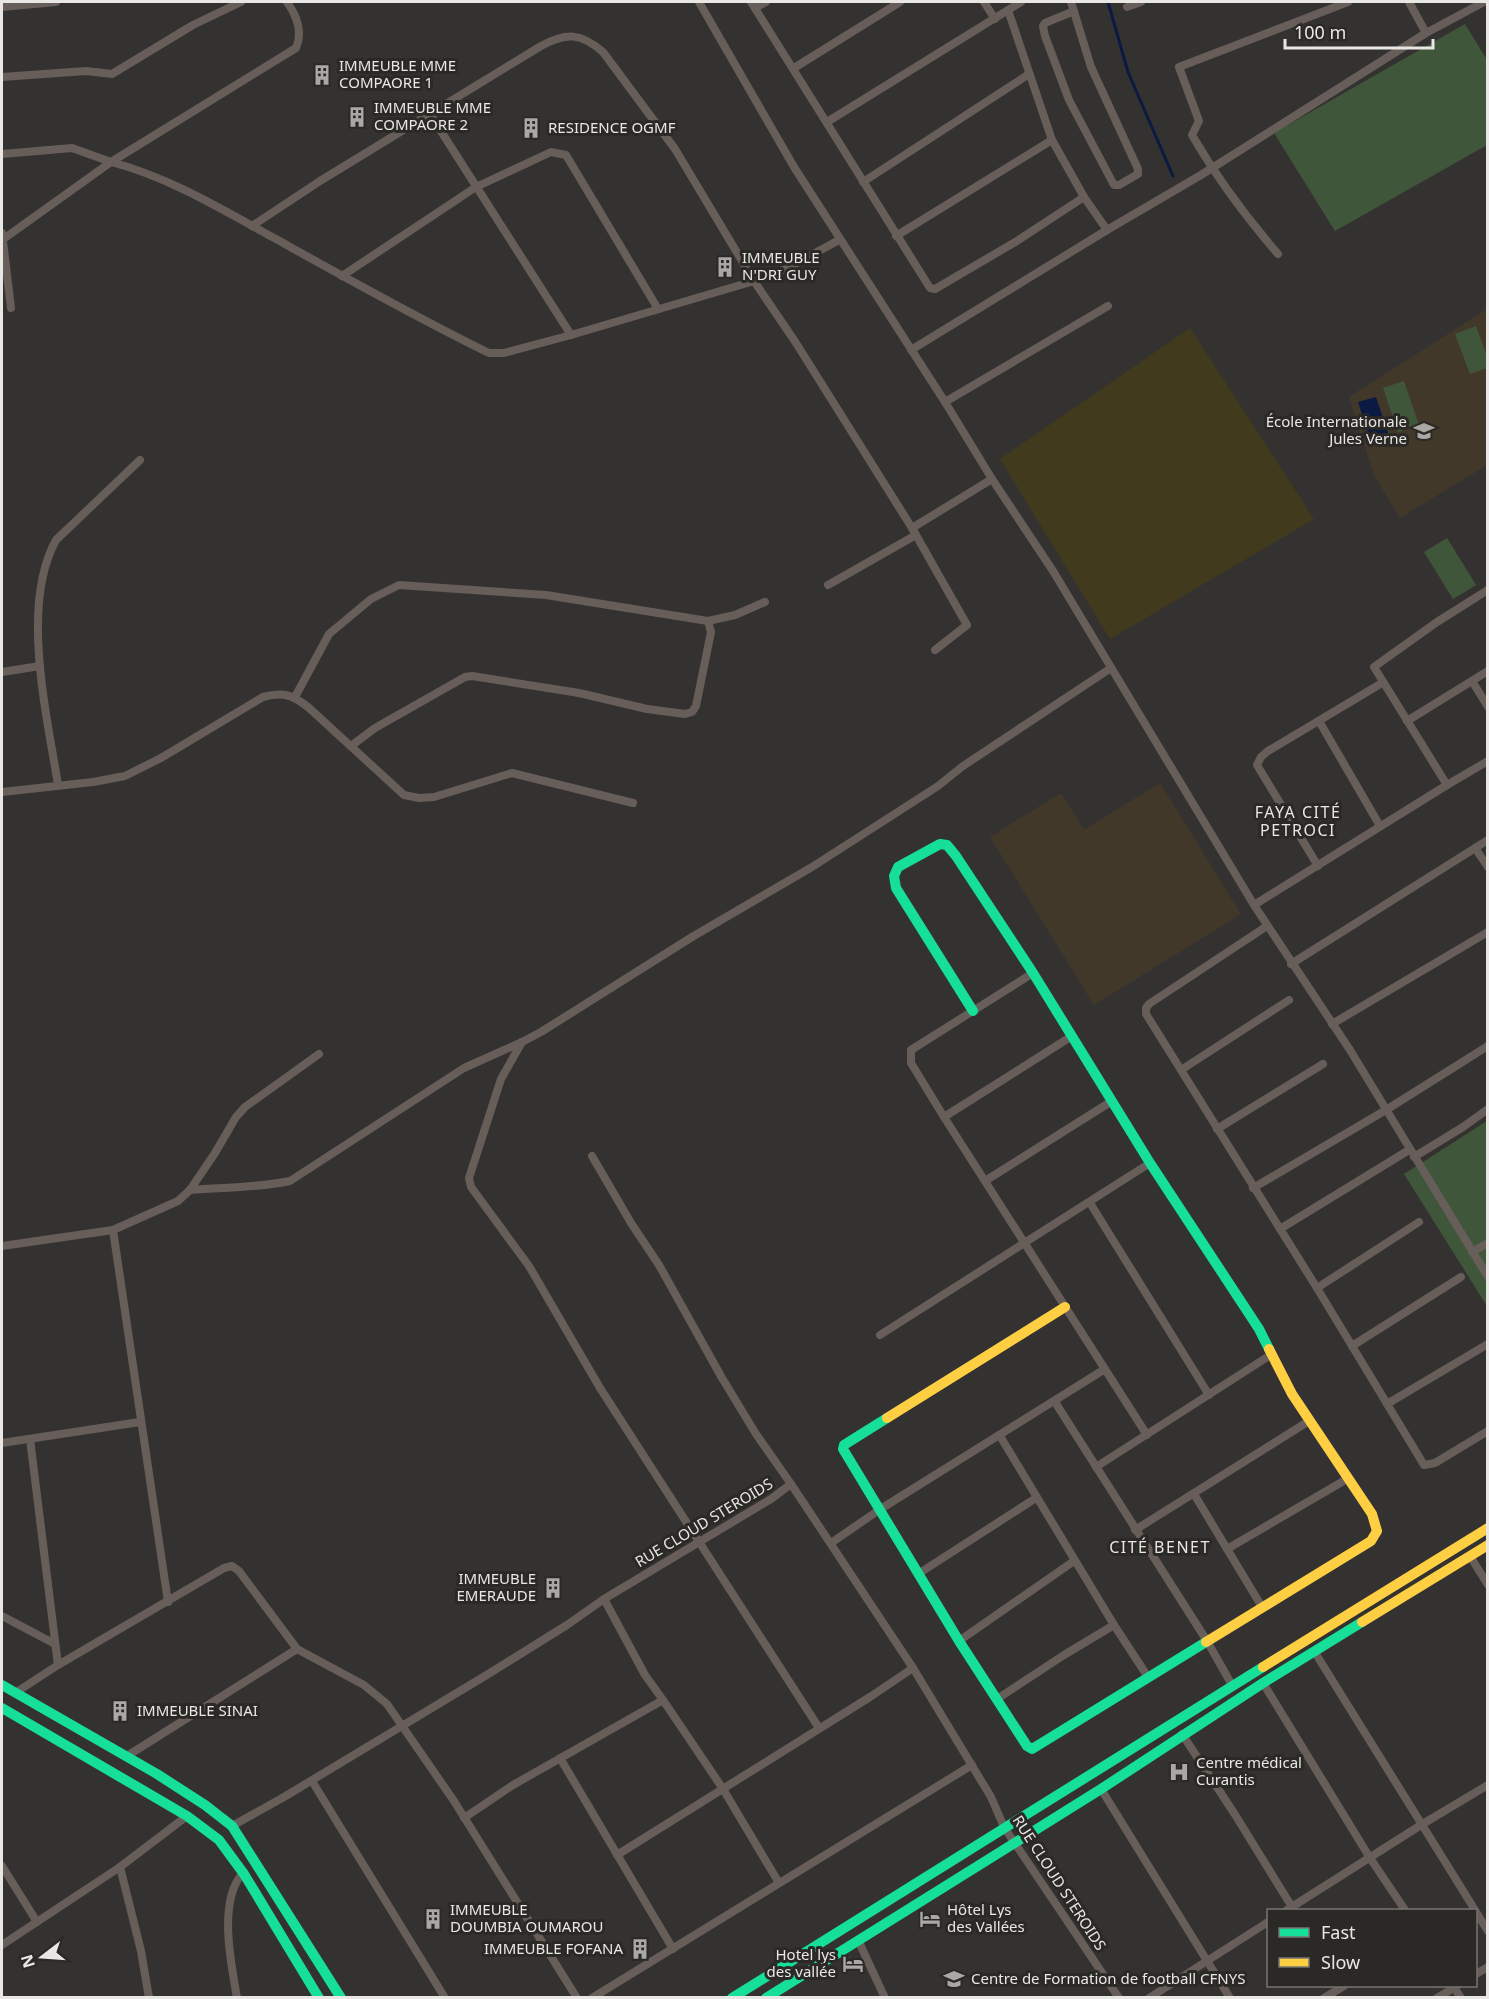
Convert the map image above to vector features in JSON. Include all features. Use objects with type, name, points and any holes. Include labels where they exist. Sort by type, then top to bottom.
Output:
[{"type":"main road","points":[[973,1011],[896,888],[894,876],[898,867],[940,844],[947,845],[956,856],[1072,1036],[1150,1163],[1259,1329],[1309,1421],[1372,1514],[1377,1531],[1376,1537],[1032,1749],[1027,1746],[959,1641],[843,1449],[844,1445],[1065,1307]]},
{"type":"main road","points":[[732,1998],[838,1934],[1232,1685],[1488,1528]]},
{"type":"main road","points":[[766,1998],[1101,1789],[1182,1734],[1314,1651],[1488,1545]]},
{"type":"main road","points":[[2,1685],[127,1756],[213,1809],[232,1826],[341,1998]]},
{"type":"main road","points":[[2,1708],[187,1816],[219,1840],[244,1874],[319,1998]]},
{"type":"street","points":[[2,7],[56,2]]},
{"type":"street","points":[[2,77],[86,71],[111,74],[193,25],[241,2]]},
{"type":"street","points":[[11,308],[2,237],[111,162],[296,48],[300,38],[297,18],[287,2]]},
{"type":"street","points":[[699,2],[839,240],[1053,571],[1254,905],[1332,1024],[1488,1277]]},
{"type":"street","points":[[766,2],[753,5],[930,288],[935,289],[1017,241],[1084,197]]},
{"type":"street","points":[[794,68],[900,2]]},
{"type":"street","points":[[984,2],[995,19]]},
{"type":"street","points":[[827,122],[1021,2]]},
{"type":"street","points":[[1071,2],[1074,11],[1091,67],[1138,169],[1138,174],[1119,185],[1114,185],[1069,100],[1043,26],[1045,23],[1074,11]]},
{"type":"street","points":[[1127,7],[1141,2]]},
{"type":"street","points":[[1278,254],[1253,225],[1212,168],[1192,135],[1199,121],[1179,67],[1348,2]]},
{"type":"street","points":[[1409,2],[1426,33]]},
{"type":"street","points":[[911,350],[1212,168],[1426,33],[1484,2]]},
{"type":"street","points":[[1008,10],[1052,140],[1084,197],[1107,230]]},
{"type":"street","points":[[252,226],[487,77],[554,39],[579,36],[590,40],[603,52],[675,149],[754,281],[796,343],[914,531],[967,625],[935,650]]},
{"type":"street","points":[[863,182],[1029,74]]},
{"type":"street","points":[[430,114],[571,335]]},
{"type":"street","points":[[896,236],[1052,140]]},
{"type":"street","points":[[2,154],[72,148],[139,169],[196,196],[489,353],[504,352],[571,335],[754,281],[786,268],[839,240]]},
{"type":"street","points":[[342,276],[476,186],[551,152],[566,155],[658,309]]},
{"type":"street","points":[[945,402],[1108,306]]},
{"type":"street","points":[[58,785],[40,666],[38,616],[48,555],[56,540],[140,460]]},
{"type":"street","points":[[828,585],[992,479]]},
{"type":"street","points":[[295,697],[329,634],[370,599],[399,585],[546,595],[708,621],[735,615],[765,602]]},
{"type":"street","points":[[1447,785],[1374,669],[1375,665],[1437,622],[1488,591]]},
{"type":"street","points":[[351,746],[375,728],[465,677],[472,676],[579,693],[647,709],[685,714],[692,712],[696,706],[711,632],[708,621]]},
{"type":"street","points":[[2,672],[40,666]]},
{"type":"street","points":[[190,1190],[271,1185],[290,1181],[464,1068],[522,1042],[692,937],[812,867],[939,786],[963,766],[1111,668]]},
{"type":"street","points":[[1407,721],[1488,671]]},
{"type":"street","points":[[1472,681],[1488,707]]},
{"type":"street","points":[[1317,866],[1257,765],[1268,751],[1382,683]]},
{"type":"street","points":[[2,792],[125,776],[161,758],[263,697],[277,693],[295,697],[404,795],[419,798],[452,793],[512,773],[633,803]]},
{"type":"street","points":[[1319,720],[1380,826]]},
{"type":"street","points":[[1254,905],[1488,761]]},
{"type":"street","points":[[1291,964],[1488,840]]},
{"type":"street","points":[[1475,848],[1488,867]]},
{"type":"street","points":[[1267,926],[1149,1004],[1146,1014],[1424,1465],[1435,1462],[1488,1431]]},
{"type":"street","points":[[1332,1024],[1488,932]]},
{"type":"street","points":[[1032,973],[910,1050],[911,1064],[1147,1435]]},
{"type":"street","points":[[1181,1070],[1289,1000]]},
{"type":"street","points":[[944,1117],[1072,1036]]},
{"type":"street","points":[[522,1042],[501,1079],[469,1178],[471,1187],[530,1266],[600,1388],[819,1728]]},
{"type":"street","points":[[1253,1188],[1488,1047]]},
{"type":"street","points":[[2,1246],[113,1230],[178,1201],[190,1190],[236,1117],[245,1107],[320,1054]]},
{"type":"street","points":[[1217,1129],[1323,1064]]},
{"type":"street","points":[[985,1181],[1112,1101]]},
{"type":"street","points":[[1414,1157],[1488,1109]]},
{"type":"street","points":[[1280,1229],[1409,1149]]},
{"type":"street","points":[[592,1156],[631,1224],[659,1265],[756,1434],[792,1484]]},
{"type":"street","points":[[879,1335],[1150,1163]]},
{"type":"street","points":[[1090,1203],[1209,1395]]},
{"type":"street","points":[[1317,1288],[1419,1222]]},
{"type":"street","points":[[113,1230],[168,1602]]},
{"type":"street","points":[[1472,1252],[1488,1243]]},
{"type":"street","points":[[1352,1346],[1461,1277]]},
{"type":"street","points":[[1388,1404],[1488,1344]]},
{"type":"street","points":[[1096,1467],[1272,1354]]},
{"type":"street","points":[[831,1543],[879,1510],[1106,1369]]},
{"type":"street","points":[[1055,1402],[1232,1685]]},
{"type":"street","points":[[1135,1530],[1309,1421]]},
{"type":"street","points":[[2,1443],[140,1422]]},
{"type":"street","points":[[1000,1436],[1074,1561],[1148,1677]]},
{"type":"street","points":[[30,1439],[57,1665]]},
{"type":"street","points":[[1227,1549],[1347,1479]]},
{"type":"street","name":"RUE CLOUD STEROIDS","points":[[232,1826],[404,1726],[604,1599],[771,1499],[792,1484],[913,1668],[991,1797],[1004,1827],[1119,1998]]},
{"type":"street","points":[[1194,1494],[1262,1607]]},
{"type":"street","points":[[918,1574],[1036,1498]]},
{"type":"street","points":[[1470,1556],[1488,1585]]},
{"type":"street","points":[[959,1641],[1074,1561]]},
{"type":"street","points":[[15,1693],[57,1665],[224,1568],[232,1566],[239,1571],[297,1649],[364,1685],[387,1704],[464,1818],[577,1998]]},
{"type":"street","points":[[604,1599],[640,1667],[723,1789],[779,1883]]},
{"type":"street","points":[[2,1616],[56,1644]]},
{"type":"street","points":[[997,1699],[1114,1625]]},
{"type":"street","points":[[127,1756],[297,1649]]},
{"type":"street","points":[[1314,1651],[1474,1909]]},
{"type":"street","points":[[617,1855],[913,1668]]},
{"type":"street","points":[[1263,1683],[1403,1909]]},
{"type":"street","points":[[464,1818],[513,1785],[663,1700]]},
{"type":"street","points":[[1182,1734],[1234,1813],[1289,1909],[1488,1785]]},
{"type":"street","points":[[560,1758],[673,1948]]},
{"type":"street","points":[[592,1998],[972,1765]]},
{"type":"street","points":[[312,1780],[445,1998]]},
{"type":"street","points":[[1101,1789],[1230,1998]]},
{"type":"street","points":[[2,1945],[120,1867],[187,1816]]},
{"type":"street","points":[[2,1866],[37,1922]]},
{"type":"street","points":[[120,1867],[141,1951],[149,1998]]},
{"type":"street","points":[[237,1998],[228,1936],[231,1892],[234,1883],[244,1874]]},
{"type":"street","points":[[1477,1914],[1488,1931]]},
{"type":"street","points":[[1149,1998],[1267,1923]]},
{"type":"street","points":[[858,1940],[885,1998]]},
{"type":"street","points":[[1324,1998],[1342,1987]]},
{"type":"street","points":[[1437,1998],[1454,1987]]},
{"type":"shaded area","name":"École Internationale Jules Verne","points":[[1487,309],[1487,465],[1400,518],[1374,475],[1349,397]]},
{"type":"shaded area","points":[[1160,783],[1241,914],[1094,1005],[990,837],[1061,793],[1084,830]]},
{"type":"green space","points":[[1465,24],[1487,60],[1487,145],[1335,231],[1274,133]]},
{"type":"green space","points":[[1476,326],[1487,356],[1487,368],[1470,374],[1455,334]]},
{"type":"green space","points":[[1404,381],[1419,425],[1398,432],[1383,388]]},
{"type":"green space","points":[[1447,538],[1476,585],[1453,599],[1424,552]]},
{"type":"green space","points":[[1487,1121],[1487,1306],[1404,1174]]},
{"type":"sand","points":[[1190,328],[1314,519],[1110,639],[1000,459]]},
{"type":"water","points":[[1376,397],[1388,433],[1370,439],[1358,402]]},
{"type":"waterway","points":[[1108,2],[1128,72],[1173,176]]},
{"type":"traffic: fast","points":[[973,1011],[896,888],[894,876],[898,867],[940,844],[947,845],[956,856],[1033,973],[1150,1163],[1259,1329],[1269,1349]]},
{"type":"traffic: fast","points":[[887,1418],[844,1445],[843,1449],[959,1641],[1027,1746],[1032,1749],[1206,1642]]},
{"type":"traffic: fast","points":[[766,1998],[1101,1789],[1263,1683],[1362,1622]]},
{"type":"traffic: fast","points":[[732,1998],[1263,1667]]},
{"type":"traffic: fast","points":[[2,1685],[157,1774],[205,1805],[232,1826],[341,1998]]},
{"type":"traffic: fast","points":[[2,1708],[187,1816],[219,1840],[244,1874],[319,1998]]},
{"type":"traffic: slow","points":[[887,1418],[1065,1307]]},
{"type":"traffic: slow","points":[[1206,1642],[1371,1541],[1377,1531],[1372,1514],[1292,1394],[1269,1349]]},
{"type":"traffic: slow","points":[[1263,1667],[1488,1528]]},
{"type":"traffic: slow","points":[[1362,1622],[1488,1545]]},
{"type":"place","name":"IMMEUBLE MME COMPAORE 1","points":[[322,75]]},
{"type":"place","name":"IMMEUBLE MME COMPAORE 2","points":[[357,117]]},
{"type":"place","name":"RESIDENCE OGMF","points":[[531,128]]},
{"type":"place","name":"IMMEUBLE N'DRI GUY","points":[[725,267]]},
{"type":"place","name":"École Internationale Jules Verne","points":[[1424,431]]},
{"type":"place","name":"IMMEUBLE EMERAUDE","points":[[553,1588]]},
{"type":"place","name":"IMMEUBLE SINAI","points":[[120,1711]]},
{"type":"place","name":"Centre médical Curantis","points":[[1179,1772]]},
{"type":"place","name":"IMMEUBLE DOUMBIA OUMAROU","points":[[433,1919]]},
{"type":"place","name":"Hôtel Lys des Vallées","points":[[930,1919]]},
{"type":"place","name":"IMMEUBLE FOFANA","points":[[640,1949]]},
{"type":"place","name":"Hotel lys des vallée","points":[[853,1964]]},
{"type":"place","name":"Centre de Formation de football CFNYS","points":[[954,1979]]},
{"type":"district","name":"FAYA CITÉ PETROCI","points":[[1298,821]]},
{"type":"district","name":"CITÉ BENET","points":[[1160,1547]]}]
